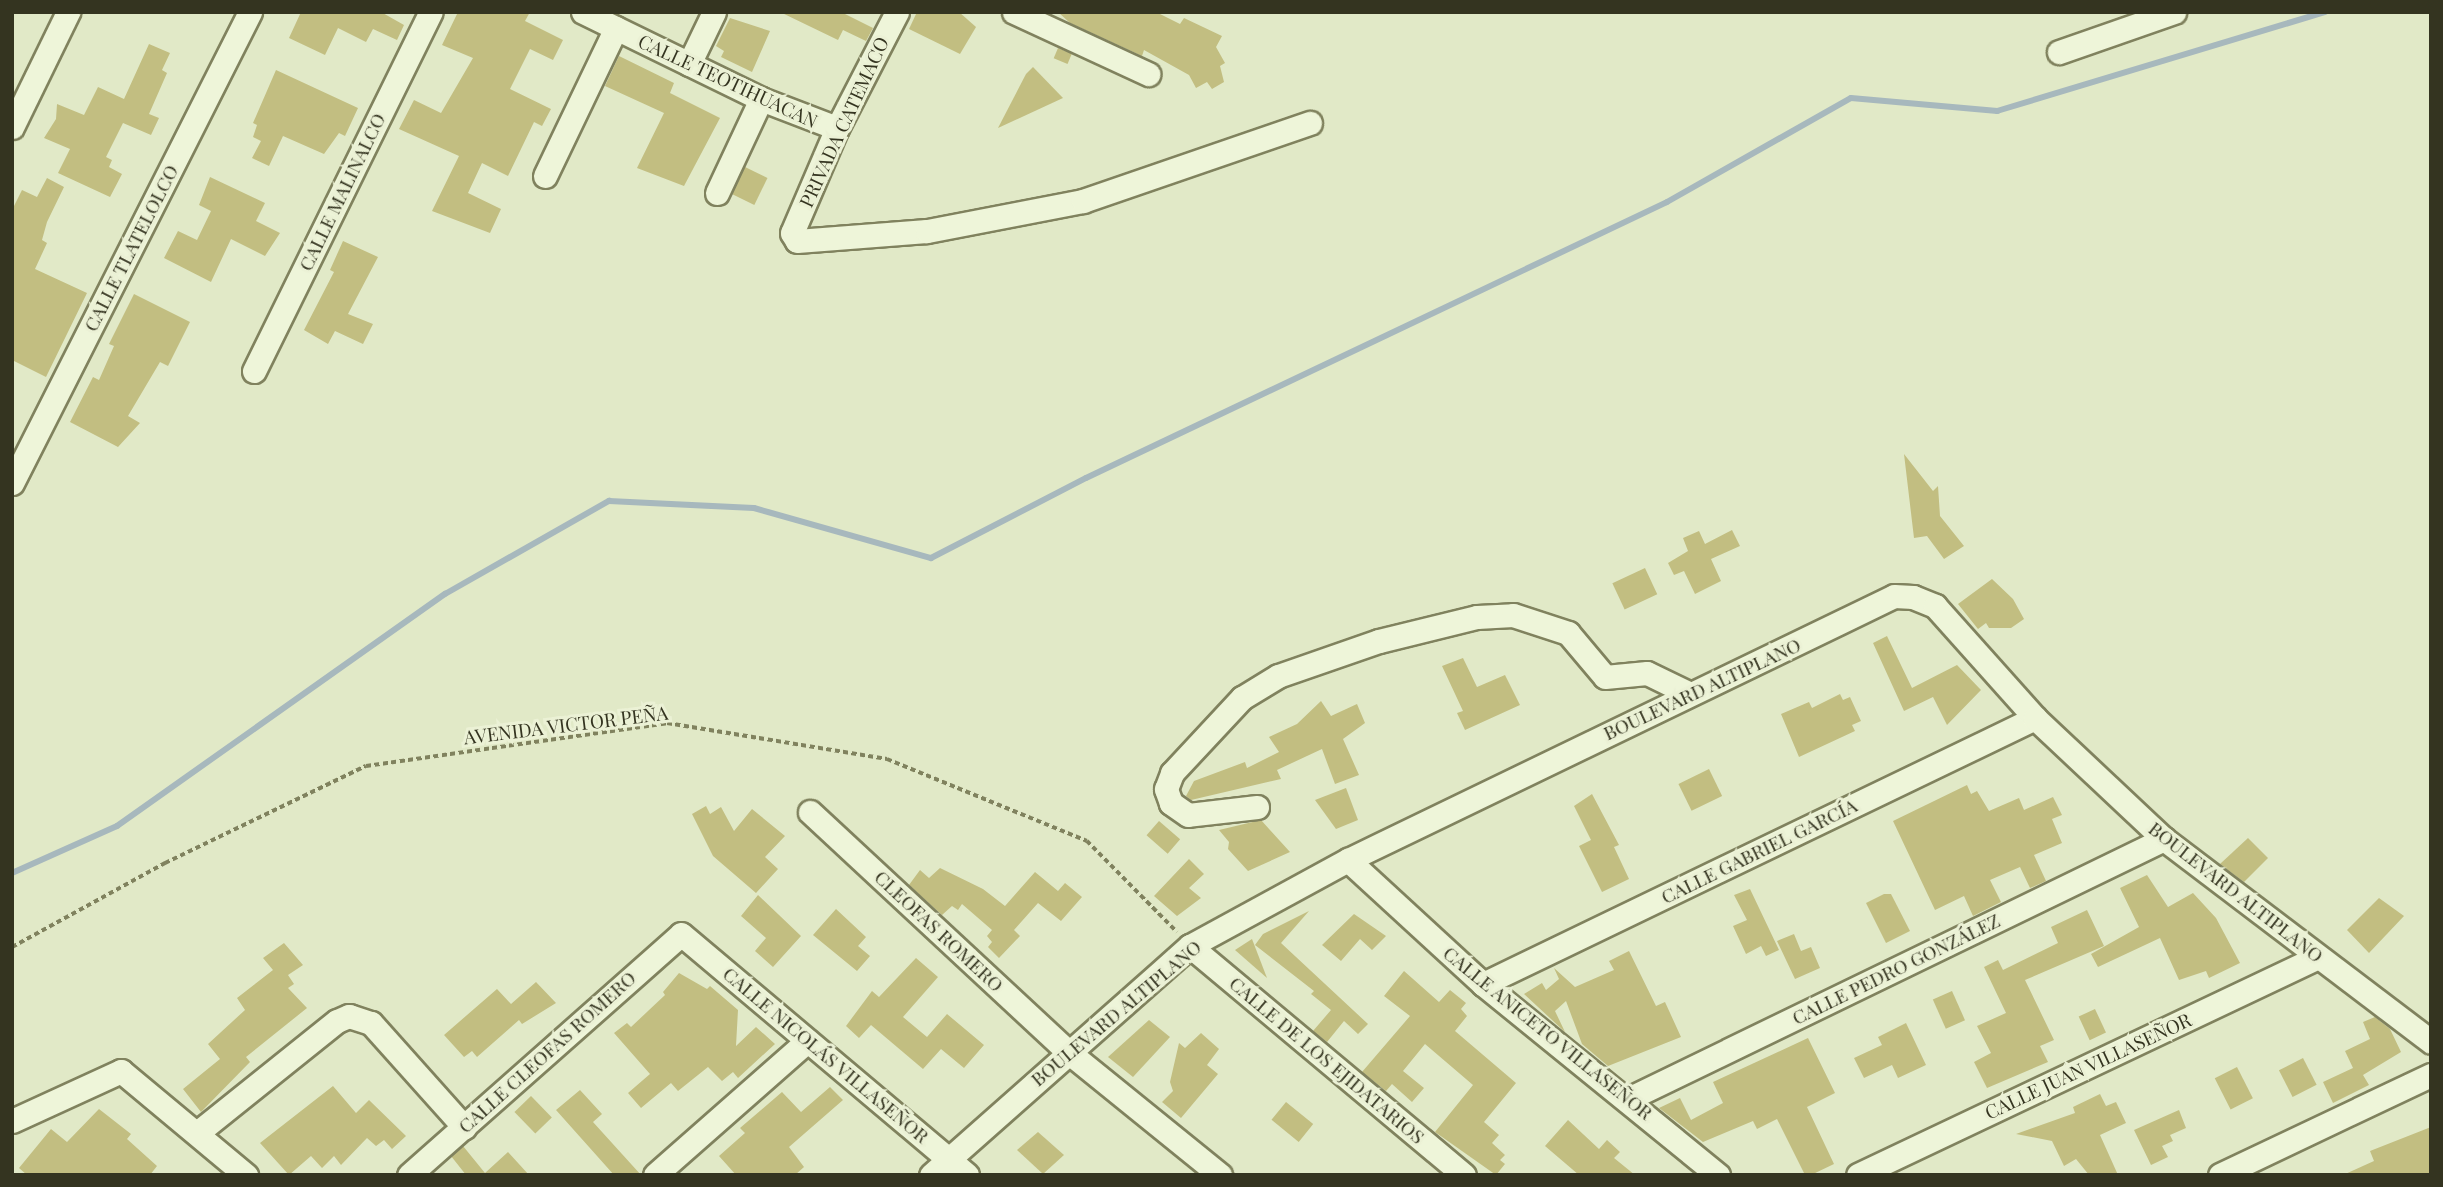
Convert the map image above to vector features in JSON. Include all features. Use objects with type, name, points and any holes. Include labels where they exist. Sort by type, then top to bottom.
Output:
[{"type":"street","points":[[12,127],[68,12]]},
{"type":"street","name":"CALLE TLATELOLCO","points":[[12,483],[250,12]]},
{"type":"street","name":"CALLE MALINALCO","points":[[254,371],[431,12]]},
{"type":"street","name":"CALLE TEOTIHUACAN","points":[[583,12],[761,99],[836,128]]},
{"type":"street","points":[[689,64],[714,12]]},
{"type":"street","name":"PRIVADA CATEMACO","points":[[897,12],[836,128],[792,233],[797,242],[927,230],[1083,201],[1310,123]]},
{"type":"street","points":[[1014,12],[1148,74]]},
{"type":"street","points":[[2059,52],[2174,12]]},
{"type":"street","points":[[545,176],[616,28]]},
{"type":"street","points":[[717,193],[761,99]]},
{"type":"street","name":"BOULEVARD ALTIPLANO","points":[[931,1175],[1067,1051],[1191,946],[1348,860],[1688,693],[1894,596],[1913,597],[1935,606],[2035,718],[2164,839],[2431,1042]]},
{"type":"street","points":[[1256,807],[1188,815],[1171,803],[1166,789],[1172,773],[1242,698],[1278,676],[1379,640],[1477,617],[1513,615],[1568,633],[1605,677],[1647,673],[1688,693]]},
{"type":"street","name":"CALLE GABRIEL GARCÍA","points":[[1483,984],[2035,718]]},
{"type":"street","name":"CLEOFAS ROMERO","points":[[810,812],[1067,1051],[1220,1175]]},
{"type":"street","name":"CALLE PEDRO GONZÁLEZ","points":[[1628,1098],[2164,839]]},
{"type":"street","name":"CALLE ANICETO VILLASEÑOR","points":[[1348,860],[1483,984],[1628,1098],[1718,1175]]},
{"type":"street","name":"CALLE CLEOFAS ROMERO","points":[[408,1175],[676,935],[686,936]]},
{"type":"street","name":"CALLE NICOLÁS VILLASEÑOR","points":[[686,936],[967,1175]]},
{"type":"street","name":"CALLE DE LOS EJIDATARIOS","points":[[1191,946],[1464,1175]]},
{"type":"street","name":"CALLE JUAN VILLASEÑOR","points":[[1857,1175],[2318,957]]},
{"type":"street","points":[[197,1133],[337,1021],[349,1016],[372,1023],[464,1127]]},
{"type":"street","points":[[655,1175],[807,1041]]},
{"type":"street","points":[[12,1121],[116,1071],[129,1074],[246,1175]]},
{"type":"street","points":[[2220,1175],[2431,1075]]},
{"type":"path","name":"AVENIDA VICTOR PEÑA","points":[[12,947],[165,863],[366,766],[667,723],[887,760],[1087,841],[1191,946]]},
{"type":"building","points":[[301,12],[381,12],[404,25],[397,40],[373,29],[366,42],[338,28],[325,55],[289,38]]},
{"type":"building","points":[[458,12],[530,12],[525,21],[563,40],[553,60],[530,49],[510,89],[551,109],[542,126],[534,122],[508,176],[482,163],[468,193],[501,209],[490,233],[432,211],[459,156],[399,129],[414,100],[441,113],[473,58],[442,45]]},
{"type":"building","points":[[780,12],[841,12],[873,28],[866,41],[843,30],[838,40]]},
{"type":"building","points":[[917,12],[959,12],[976,27],[960,54],[909,29]]},
{"type":"building","points":[[1058,12],[1156,12],[1180,24],[1184,18],[1222,36],[1216,47],[1225,63],[1220,66],[1224,82],[1212,89],[1207,82],[1196,88],[1189,75],[1144,50],[1142,56],[1070,23]]},
{"type":"building","points":[[730,18],[770,31],[752,72],[721,57],[724,51],[716,46]]},
{"type":"building","points":[[149,44],[170,53],[162,70],[167,73],[149,114],[159,118],[151,135],[123,123],[106,157],[112,160],[109,167],[122,174],[110,197],[58,173],[70,149],[44,138],[56,119],[57,104],[84,115],[98,87],[124,99]]},
{"type":"building","points":[[1058,48],[1072,54],[1068,64],[1054,58]]},
{"type":"building","points":[[619,56],[674,83],[670,93],[720,118],[684,186],[637,168],[664,113],[605,86]]},
{"type":"building","points":[[1033,67],[1063,98],[998,128],[1026,74]]},
{"type":"building","points":[[276,70],[358,108],[345,136],[339,133],[324,154],[283,136],[269,166],[252,158],[261,141],[253,137],[257,125],[253,123]]},
{"type":"building","points":[[745,167],[767,178],[754,205],[732,194]]},
{"type":"building","points":[[210,177],[265,203],[256,221],[280,233],[265,256],[231,239],[211,282],[164,258],[178,231],[197,240],[211,211],[199,205]]},
{"type":"building","points":[[47,178],[64,187],[47,222],[42,240],[47,243],[35,269],[87,293],[46,377],[12,360],[12,210],[22,190],[37,197]]},
{"type":"building","points":[[343,241],[378,257],[348,314],[373,324],[363,344],[335,331],[328,344],[304,330],[334,272],[330,270]]},
{"type":"building","points":[[134,294],[190,322],[168,366],[160,362],[128,416],[140,423],[118,447],[70,422],[93,377],[99,380],[114,346],[109,344]]},
{"type":"building","points":[[1904,454],[1933,491],[1938,486],[1940,516],[1964,546],[1944,559],[1927,536],[1914,538]]},
{"type":"building","points":[[1732,530],[1740,546],[1711,559],[1721,581],[1695,594],[1684,571],[1674,575],[1668,563],[1688,551],[1683,538],[1699,531],[1705,544]]},
{"type":"building","points":[[1645,568],[1657,594],[1625,609],[1612,583]]},
{"type":"building","points":[[1992,579],[2013,599],[2024,619],[2011,628],[1989,628],[1986,623],[1978,629],[1958,604]]},
{"type":"building","points":[[1887,636],[1912,688],[1957,665],[1981,690],[1947,725],[1933,697],[1904,711],[1873,643]]},
{"type":"building","points":[[1463,658],[1477,687],[1505,675],[1520,705],[1465,730],[1457,713],[1463,711],[1442,666]]},
{"type":"building","points":[[1840,694],[1843,700],[1850,697],[1861,721],[1852,725],[1855,731],[1799,757],[1781,714],[1809,702],[1812,708]]},
{"type":"building","points":[[1321,701],[1331,716],[1357,704],[1365,723],[1343,739],[1359,775],[1335,784],[1322,749],[1277,770],[1281,779],[1191,800],[1186,796],[1194,781],[1245,762],[1247,768],[1279,752],[1269,737],[1297,724]]},
{"type":"building","points":[[1709,769],[1722,796],[1692,811],[1678,784]]},
{"type":"building","points":[[1967,785],[1971,794],[1977,791],[1989,811],[2019,798],[2024,810],[2053,797],[2062,815],[2052,819],[2062,843],[2034,855],[2046,881],[2030,888],[2020,867],[1990,880],[2001,902],[1973,916],[1964,896],[1935,910],[1893,821]]},
{"type":"building","points":[[1346,788],[1358,820],[1336,829],[1315,800]]},
{"type":"building","points":[[1592,794],[1619,845],[1614,847],[1629,879],[1602,892],[1579,846],[1591,840],[1574,806]]},
{"type":"building","points":[[706,806],[710,814],[721,807],[734,831],[752,809],[785,836],[765,857],[778,869],[756,893],[713,856],[692,814]]},
{"type":"building","points":[[1261,820],[1290,852],[1248,871],[1228,849],[1229,842],[1219,830]]},
{"type":"building","points":[[1159,821],[1180,839],[1168,854],[1147,835]]},
{"type":"building","points":[[2248,838],[2268,858],[2244,882],[2220,864]]},
{"type":"building","points":[[1189,859],[1204,874],[1189,888],[1201,898],[1177,916],[1154,896]]},
{"type":"building","points":[[940,868],[983,889],[1005,906],[1035,872],[1058,891],[1065,883],[1082,897],[1061,921],[1038,903],[1014,930],[1020,936],[999,958],[988,947],[992,942],[987,936],[992,930],[962,904],[958,910],[952,906],[942,915],[909,885],[920,870],[929,878]]},
{"type":"building","points":[[2147,875],[2168,907],[2193,893],[2216,918],[2240,963],[2209,978],[2206,971],[2179,980],[2160,938],[2098,967],[2091,954],[2139,927],[2120,888]]},
{"type":"building","points":[[1750,889],[1779,950],[1766,956],[1761,946],[1746,954],[1733,926],[1747,920],[1734,895]]},
{"type":"building","points":[[1884,894],[1891,894],[1910,931],[1886,943],[1866,903]]},
{"type":"building","points":[[758,895],[801,936],[773,967],[755,951],[766,938],[741,916]]},
{"type":"building","points":[[2379,898],[2404,916],[2369,953],[2347,930]]},
{"type":"building","points":[[836,909],[866,937],[858,946],[870,956],[857,971],[813,935]]},
{"type":"building","points":[[2087,910],[2104,946],[2025,980],[2054,1040],[2040,1046],[2048,1062],[1987,1088],[1974,1062],[1991,1053],[1977,1026],[2006,1013],[1984,967],[1998,960],[2003,970],[2058,943],[2051,927]]},
{"type":"building","points":[[1309,911],[1281,943],[1368,1024],[1358,1034],[1344,1021],[1327,1042],[1313,1031],[1331,1010],[1311,994],[1314,991],[1255,945],[1263,934]]},
{"type":"building","points":[[1354,914],[1386,936],[1372,950],[1360,939],[1341,961],[1322,945]]},
{"type":"building","points":[[1794,934],[1801,951],[1811,947],[1820,968],[1795,979],[1777,941]]},
{"type":"building","points":[[1252,939],[1267,978],[1235,950]]},
{"type":"building","points":[[284,943],[303,965],[288,975],[294,984],[288,988],[307,1008],[246,1057],[250,1062],[201,1112],[183,1089],[220,1059],[208,1044],[245,1010],[237,998],[273,970],[263,958]]},
{"type":"building","points":[[1629,951],[1656,1006],[1665,1002],[1681,1037],[1608,1066],[1582,1044],[1566,1001],[1555,1011],[1565,1032],[1524,994],[1542,983],[1546,990],[1559,979],[1554,968],[1575,987],[1614,970],[1609,961]]},
{"type":"building","points":[[916,958],[938,977],[903,1017],[927,1037],[947,1014],[984,1045],[964,1068],[941,1049],[923,1069],[871,1025],[859,1038],[846,1026],[872,991],[879,997]]},
{"type":"building","points":[[1404,971],[1439,1002],[1450,990],[1466,1003],[1461,1009],[1467,1016],[1455,1031],[1516,1083],[1484,1122],[1499,1135],[1492,1143],[1505,1155],[1500,1160],[1505,1164],[1496,1175],[1435,1132],[1473,1085],[1425,1044],[1403,1071],[1424,1088],[1412,1102],[1392,1084],[1386,1091],[1362,1072],[1410,1016],[1384,996]]},
{"type":"building","points":[[679,973],[707,989],[710,986],[738,1010],[736,1046],[756,1027],[775,1044],[738,1078],[733,1072],[722,1081],[708,1067],[678,1091],[671,1083],[641,1108],[628,1093],[650,1074],[614,1033],[627,1023],[631,1027],[665,995],[663,992]]},
{"type":"building","points":[[536,982],[556,1003],[522,1024],[519,1020],[477,1057],[472,1051],[464,1057],[444,1035],[497,989],[511,1004]]},
{"type":"building","points":[[1952,991],[1965,1020],[1946,1029],[1933,1000]]},
{"type":"building","points":[[2095,1009],[2106,1033],[2090,1040],[2079,1017]]},
{"type":"building","points":[[2375,1017],[2390,1029],[2401,1052],[2363,1075],[2369,1085],[2333,1103],[2323,1082],[2353,1068],[2345,1051],[2370,1039],[2363,1022]]},
{"type":"building","points":[[1149,1020],[1170,1037],[1133,1077],[1108,1057]]},
{"type":"building","points":[[1906,1023],[1926,1065],[1898,1078],[1892,1065],[1864,1078],[1854,1058],[1882,1045],[1878,1037]]},
{"type":"building","points":[[1201,1033],[1219,1049],[1207,1065],[1218,1074],[1181,1118],[1162,1102],[1173,1091],[1170,1082],[1179,1043],[1185,1048]]},
{"type":"building","points":[[1808,1038],[1835,1093],[1807,1107],[1834,1164],[1811,1175],[1805,1175],[1777,1119],[1757,1129],[1753,1121],[1703,1142],[1659,1108],[1680,1098],[1691,1120],[1723,1103],[1713,1082]]},
{"type":"building","points":[[2303,1058],[2317,1085],[2293,1097],[2279,1070]]},
{"type":"building","points":[[2237,1067],[2253,1098],[2231,1110],[2215,1078]]},
{"type":"building","points":[[333,1086],[356,1113],[369,1100],[406,1136],[392,1149],[384,1140],[376,1146],[367,1138],[341,1165],[334,1156],[322,1168],[311,1156],[289,1175],[260,1143]]},
{"type":"building","points":[[830,1087],[843,1100],[789,1147],[804,1167],[795,1175],[736,1175],[719,1156],[745,1133],[740,1128],[782,1092],[801,1112]]},
{"type":"building","points":[[580,1090],[602,1114],[593,1122],[641,1175],[614,1175],[556,1110]]},
{"type":"building","points":[[2100,1094],[2106,1106],[2116,1102],[2126,1123],[2100,1135],[2118,1175],[2089,1175],[2076,1159],[2064,1166],[2052,1141],[2016,1134],[2075,1113],[2073,1107]]},
{"type":"building","points":[[531,1096],[552,1118],[535,1134],[514,1112]]},
{"type":"building","points":[[1286,1102],[1313,1124],[1299,1142],[1272,1120]]},
{"type":"building","points":[[99,1109],[131,1134],[127,1139],[157,1166],[150,1175],[27,1175],[19,1168],[51,1129],[67,1142]]},
{"type":"building","points":[[2179,1110],[2186,1128],[2170,1135],[2173,1141],[2162,1146],[2168,1157],[2151,1165],[2134,1130]]},
{"type":"building","points":[[1568,1120],[1599,1149],[1607,1140],[1620,1152],[1614,1158],[1635,1175],[1579,1175],[1545,1146]]},
{"type":"building","points":[[2431,1127],[2431,1175],[2343,1175],[2374,1161],[2370,1151]]},
{"type":"building","points":[[1038,1132],[1064,1155],[1043,1174],[1017,1150]]},
{"type":"building","points":[[463,1146],[485,1173],[508,1152],[529,1175],[466,1175],[451,1156]]},
{"type":"waterway","points":[[12,873],[117,826],[445,594],[609,501],[754,508],[931,558],[1086,478],[1667,202],[1851,98],[1997,111],[2325,12]]}]
